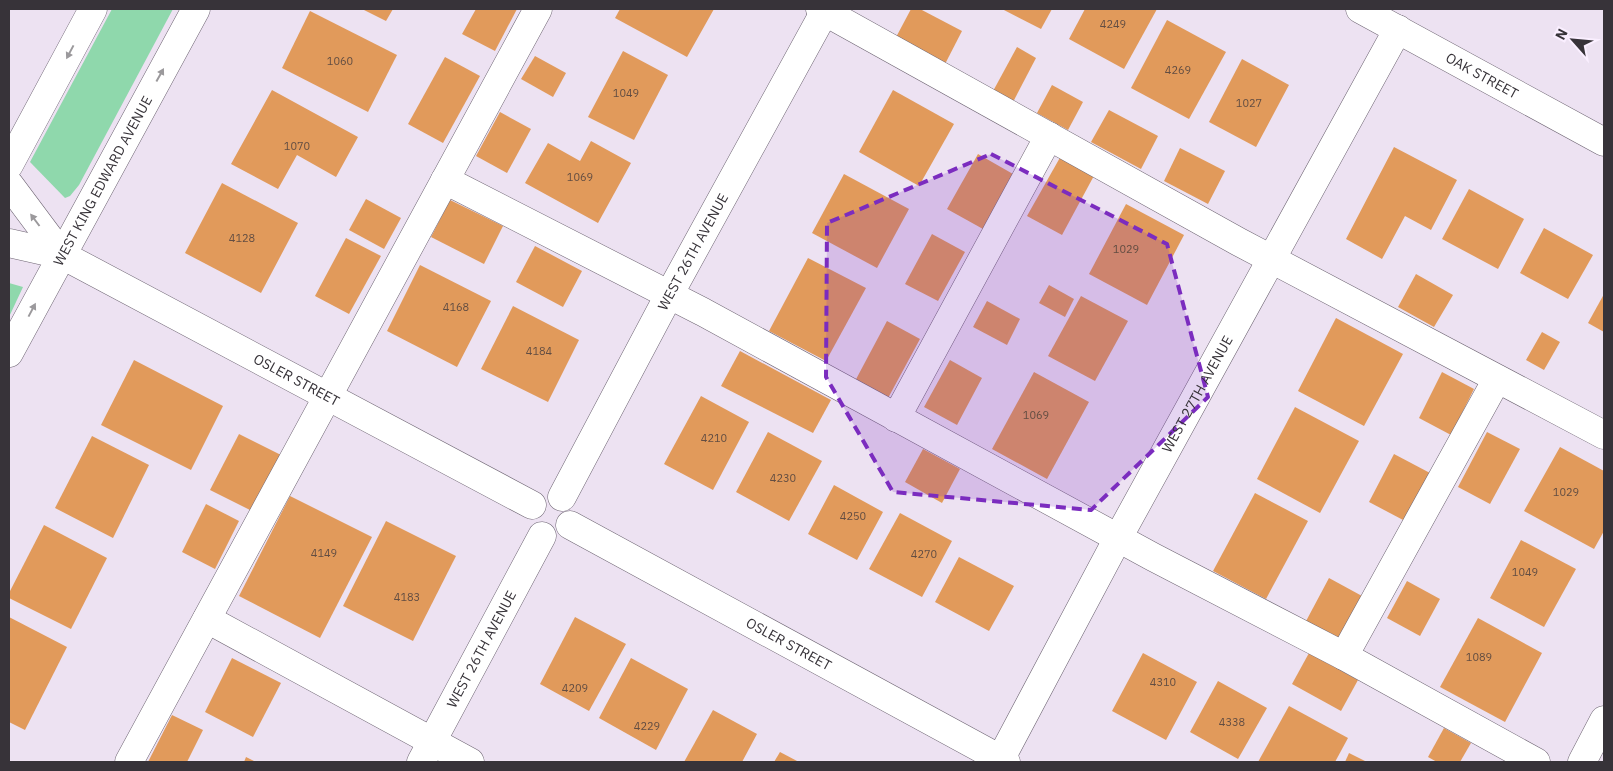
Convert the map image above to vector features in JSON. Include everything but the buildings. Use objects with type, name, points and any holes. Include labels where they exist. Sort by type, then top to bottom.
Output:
[{"type":"street","points":[[9,165],[93,9]]},
{"type":"street","name":"WEST KING EDWARD AVENUE","points":[[9,353],[196,9]]},
{"type":"street","points":[[129,762],[538,9]]},
{"type":"street","name":"OAK STREET","points":[[1360,9],[1604,142]]},
{"type":"street","points":[[823,10],[1272,260],[1604,436]]},
{"type":"street","name":"WEST 26TH AVENUE","points":[[562,497],[823,10]]},
{"type":"street","name":"WEST 27TH AVENUE","points":[[1002,761],[1118,538],[1398,30]]},
{"type":"street","points":[[896,418],[1050,136]]},
{"type":"street","points":[[445,180],[669,295],[1118,538],[1344,656],[1536,762]]},
{"type":"street","name":"OSLER STREET","points":[[9,184],[62,255]]},
{"type":"street","name":"OSLER STREET","points":[[9,243],[62,255],[327,398],[532,505]]},
{"type":"street","points":[[1344,656],[1497,379]]},
{"type":"street","points":[[545,494],[554,494],[562,497],[572,510],[570,526],[558,536],[542,536],[529,523],[528,514],[532,505],[545,494]]},
{"type":"street","name":"OSLER STREET","points":[[570,526],[1002,761]]},
{"type":"street","name":"WEST 26TH AVENUE","points":[[426,752],[542,536]]},
{"type":"street","points":[[207,619],[426,752],[470,762]]},
{"type":"street","points":[[1582,762],[1604,720]]},
{"type":"highlighted area","points":[[991,154],[1167,244],[1208,397],[1091,510],[893,492],[826,377],[827,223]]},
{"type":"green space","points":[[112,9],[173,9],[79,185],[70,196],[65,198],[30,162]]},
{"type":"green space","points":[[9,283],[23,287],[9,317]]}]
